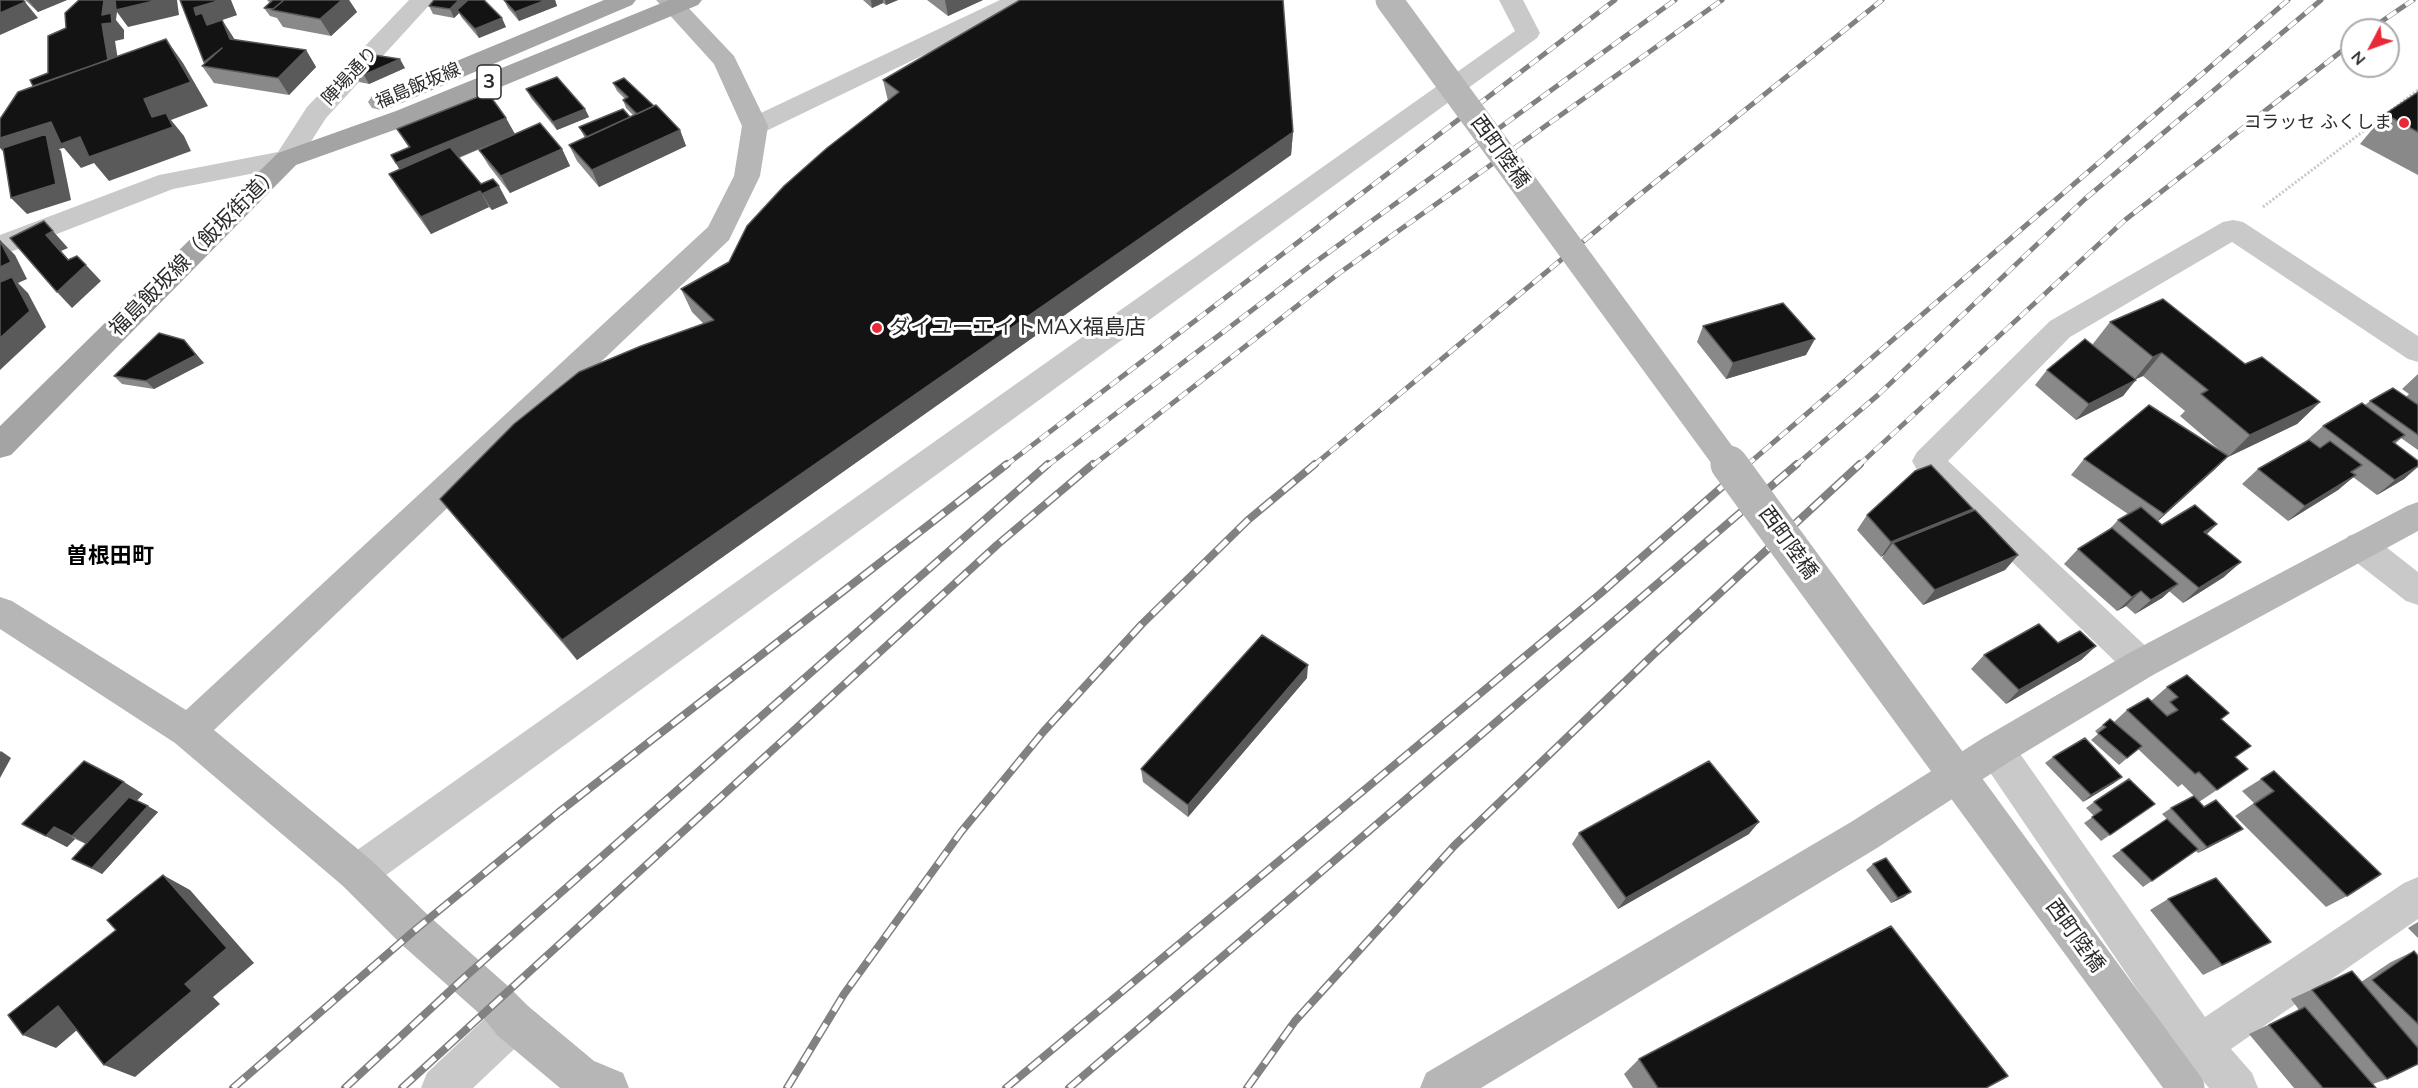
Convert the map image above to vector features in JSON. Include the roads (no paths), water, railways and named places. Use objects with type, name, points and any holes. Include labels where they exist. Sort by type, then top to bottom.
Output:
[{"type":"main road","name":"福島飯坂線","points":[[287,159],[355,113],[624,0]]},
{"type":"main road","name":"福島飯坂線（飯坂街道）","points":[[0,446],[287,159],[405,117],[677,2]]},
{"type":"street","name":"陣場通り","points":[[287,159],[316,113],[422,0]]},
{"type":"street","points":[[755,126],[1019,0]]},
{"type":"street","name":"西町陸橋","points":[[1389,0],[2186,1088]]},
{"type":"street","points":[[357,873],[1528,33],[1510,0]]},
{"type":"street","points":[[188,731],[719,233],[747,176],[755,126],[725,61],[677,2]]},
{"type":"street","points":[[0,246],[168,181],[287,159]]},
{"type":"street","points":[[2141,664],[1928,462],[2060,329],[2233,229],[2418,351]]},
{"type":"street","points":[[1441,1088],[1864,835],[1996,750],[2141,664],[2418,515]]},
{"type":"street","points":[[2360,546],[2418,591]]},
{"type":"street","points":[[0,611],[188,731],[357,873],[415,930],[495,1001],[513,1021],[580,1077],[608,1088]]},
{"type":"street","points":[[1996,750],[2200,1045],[2237,1088]]},
{"type":"street","points":[[2200,1045],[2418,896]]},
{"type":"street","points":[[442,1088],[513,1021]]},
{"type":"railway","points":[[1005,466],[1615,0]]},
{"type":"railway","points":[[1047,466],[1314,263],[1675,0]]},
{"type":"railway","points":[[1092,466],[1338,274],[1722,0]]},
{"type":"railway","points":[[1313,466],[1633,200],[1882,0]]},
{"type":"railway","points":[[1746,466],[2288,0]]},
{"type":"railway","points":[[1795,466],[1878,395],[2085,199],[2321,0]]},
{"type":"railway","points":[[2387,18],[2413,0]]},
{"type":"railway","points":[[1858,466],[2125,220],[2340,52]]},
{"type":"railway","points":[[233,1088],[415,930],[559,812],[1007,464]]},
{"type":"railway","points":[[345,1088],[466,976],[1048,464]]},
{"type":"railway","points":[[402,1088],[997,545],[1093,464]]},
{"type":"railway","points":[[787,1088],[844,994],[961,832],[1044,731],[1142,624],[1248,520],[1315,464]]},
{"type":"railway","points":[[1006,1088],[1601,593],[1748,464]]},
{"type":"railway","points":[[1069,1088],[1797,464]]},
{"type":"railway","points":[[1247,1088],[1295,1021],[1454,846],[1655,653],[1860,464]]},
{"type":"place","name":"コラッセ ふくしま","points":[[2404,123]]},
{"type":"place","name":"ダイユーエイトMAX福島店","points":[[877,328]]},
{"type":"district","name":"曽根田町","points":[[110,556]]}]
